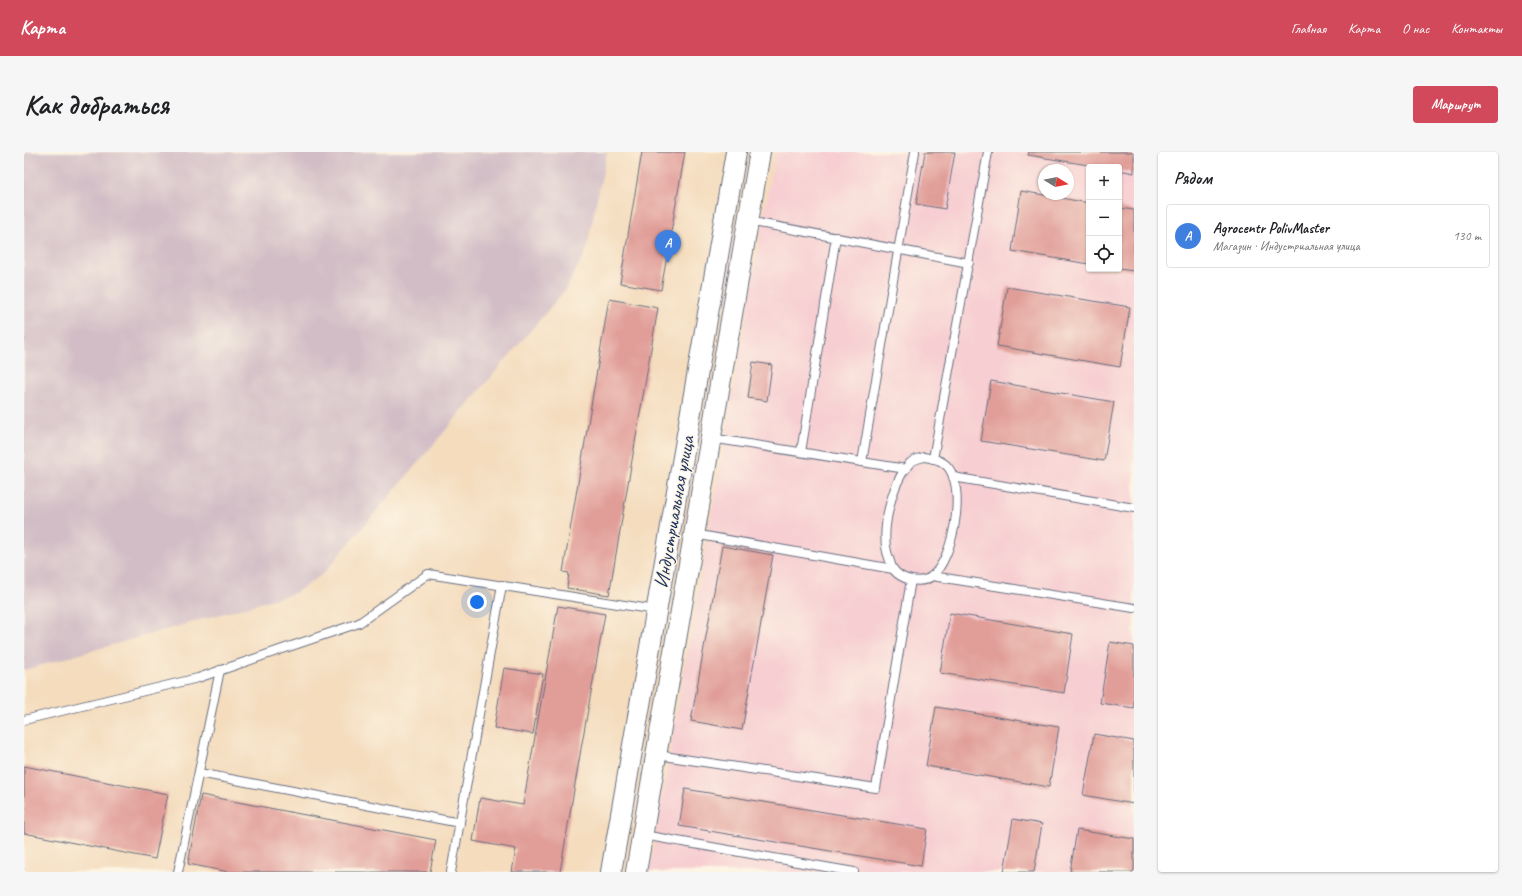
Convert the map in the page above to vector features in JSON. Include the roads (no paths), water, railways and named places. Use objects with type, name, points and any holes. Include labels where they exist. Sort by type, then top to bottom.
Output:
[{"type":"street","name":"Индустриальная улица","points":[[611,872],[736,152]]},
{"type":"street","name":"Индустриальная улица","points":[[636,872],[760,152]]},
{"type":"street","points":[[687,434],[710,438]]},
{"type":"street","points":[[671,530],[694,534]]},
{"type":"lane","points":[[862,462],[915,152]]},
{"type":"lane","points":[[933,459],[988,152]]},
{"type":"lane","points":[[748,221],[969,262]]},
{"type":"lane","points":[[802,452],[836,237]]},
{"type":"lane","points":[[710,438],[906,469]]},
{"type":"lane","points":[[893,570],[887,553],[886,530],[890,505],[900,478],[906,469],[911,462],[924,457],[940,460],[950,470],[956,486],[954,526],[949,546],[941,565],[932,576]]},
{"type":"lane","points":[[953,477],[1134,508]]},
{"type":"lane","points":[[694,534],[893,570],[906,579],[911,580],[918,581],[932,576],[1134,608]]},
{"type":"lane","points":[[24,720],[198,678],[359,623],[428,574],[656,610]]},
{"type":"lane","points":[[656,755],[876,788],[911,580]]},
{"type":"lane","points":[[451,872],[502,585]]},
{"type":"lane","points":[[178,872],[220,670]]},
{"type":"lane","points":[[199,773],[460,823]]},
{"type":"lane","points":[[642,835],[854,872]]},
{"type":"place","name":"Agrocentr PolivMaster","points":[[668,263]]}]
